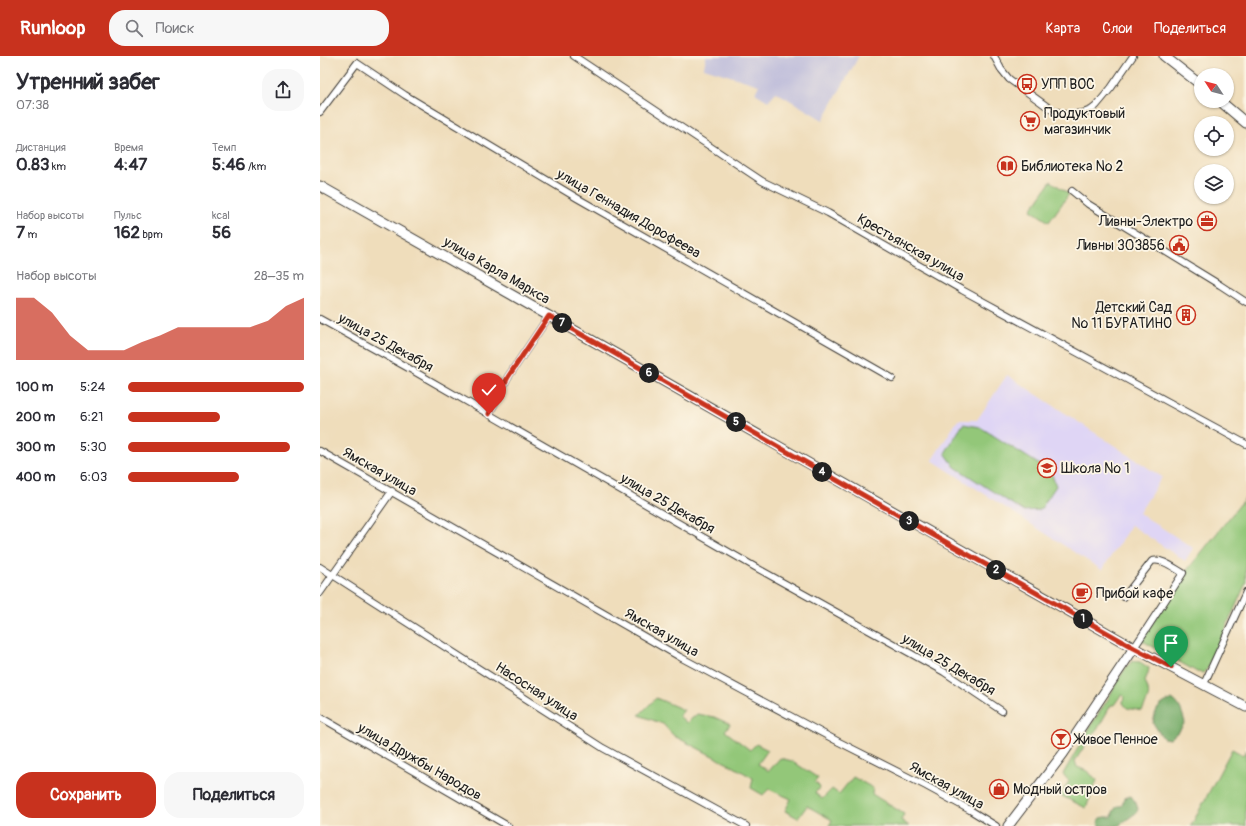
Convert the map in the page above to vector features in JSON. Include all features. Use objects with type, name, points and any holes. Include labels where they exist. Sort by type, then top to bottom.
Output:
[{"type":"street","name":"Крестьянская улица","points":[[574,56],[762,181],[828,213],[962,290],[1246,444]]},
{"type":"street","points":[[994,56],[1001,69],[1009,79],[1052,110],[1067,115],[1083,113],[1096,106],[1102,100],[1133,56]]},
{"type":"street","points":[[1164,56],[1194,80]]},
{"type":"street","name":"улица Геннадия Дорофеева","points":[[320,112],[357,63],[405,95],[577,198],[892,378]]},
{"type":"street","points":[[1228,108],[1246,123]]},
{"type":"street","name":"улица Карла Маркса","points":[[320,186],[1134,648],[1246,707]]},
{"type":"street","points":[[1072,191],[1088,204],[1246,302]]},
{"type":"street","points":[[489,414],[508,377],[549,316]]},
{"type":"street","name":"улица 25 Декабря","points":[[320,319],[762,571],[944,672],[1002,711]]},
{"type":"street","name":"Ямская улица","points":[[320,451],[680,656],[839,742],[926,786],[996,826]]},
{"type":"street","points":[[320,593],[392,491]]},
{"type":"street","points":[[1008,826],[1063,754],[1183,573],[1164,563],[1156,560],[1152,561],[1124,596]]},
{"type":"street","name":"Насосная улица","points":[[320,567],[603,748],[746,826]]},
{"type":"street","points":[[1204,684],[1246,592]]},
{"type":"street","name":"улица Дружбы Народов","points":[[320,716],[508,826]]},
{"type":"shaded area","points":[[706,56],[859,56],[823,120],[776,92],[768,101],[755,93],[759,85],[704,68]]},
{"type":"shaded area","name":"Школа № 1","points":[[1007,375],[1162,477],[1139,513],[1193,548],[1185,561],[1131,525],[1102,570],[932,460],[958,420],[977,420]]},
{"type":"green space","points":[[1051,181],[1069,194],[1049,222],[1031,210]]},
{"type":"green space","points":[[963,424],[980,427],[1051,472],[1056,486],[1040,510],[1023,511],[955,467],[945,453]]},
{"type":"green space","points":[[1246,497],[1246,583],[1208,668],[1203,673],[1197,672],[1141,640],[1184,574]]},
{"type":"green space","points":[[1133,661],[1140,662],[1149,668],[1145,681],[1149,693],[1148,699],[1142,711],[1127,708],[1123,703],[1124,696],[1121,695],[1114,705],[1111,705],[1097,730],[1089,739],[1075,761],[1077,767],[1087,771],[1097,780],[1086,808],[1060,795],[1069,781],[1063,774],[1118,680],[1127,666]]},
{"type":"green space","points":[[656,698],[684,710],[679,716],[687,723],[697,714],[714,717],[730,724],[725,731],[750,750],[756,744],[768,750],[758,764],[769,771],[780,758],[792,761],[818,778],[815,782],[820,787],[815,793],[822,799],[832,789],[839,794],[853,777],[873,788],[872,794],[904,814],[901,820],[909,826],[829,826],[832,820],[807,806],[798,818],[785,811],[791,799],[769,789],[763,795],[751,788],[753,778],[674,736],[663,724],[639,715]]},
{"type":"green space","points":[[1172,699],[1182,712],[1185,722],[1180,730],[1170,739],[1163,738],[1153,723],[1158,708]]},
{"type":"green space","points":[[1232,749],[1243,755],[1246,750],[1246,826],[1191,826]]},
{"type":"green space","points":[[1131,796],[1138,809],[1136,813],[1118,826],[1100,826],[1098,823],[1100,818],[1112,817],[1117,806],[1122,806],[1124,798]]},
{"type":"place","name":"УПП ВОС","points":[[1027,84]]},
{"type":"place","name":"Продуктовый магазинчик","points":[[1030,121]]},
{"type":"place","name":"Библиотека № 2","points":[[1007,166]]},
{"type":"place","name":"Ливны-Электро","points":[[1207,221]]},
{"type":"place","name":"Ливны 303856","points":[[1179,245]]},
{"type":"place","name":"Детский Сад № 11 БУРАТИНО","points":[[1186,315]]},
{"type":"place","name":"Школа № 1","points":[[1047,468]]},
{"type":"place","name":"Прибой кафе","points":[[1082,593]]},
{"type":"place","name":"Живое Пенное","points":[[1061,739]]},
{"type":"place","name":"Модный остров","points":[[999,789]]},
{"type":"route","points":[[489,414],[508,377],[549,316],[928,532],[1134,648],[1171,667]]}]
